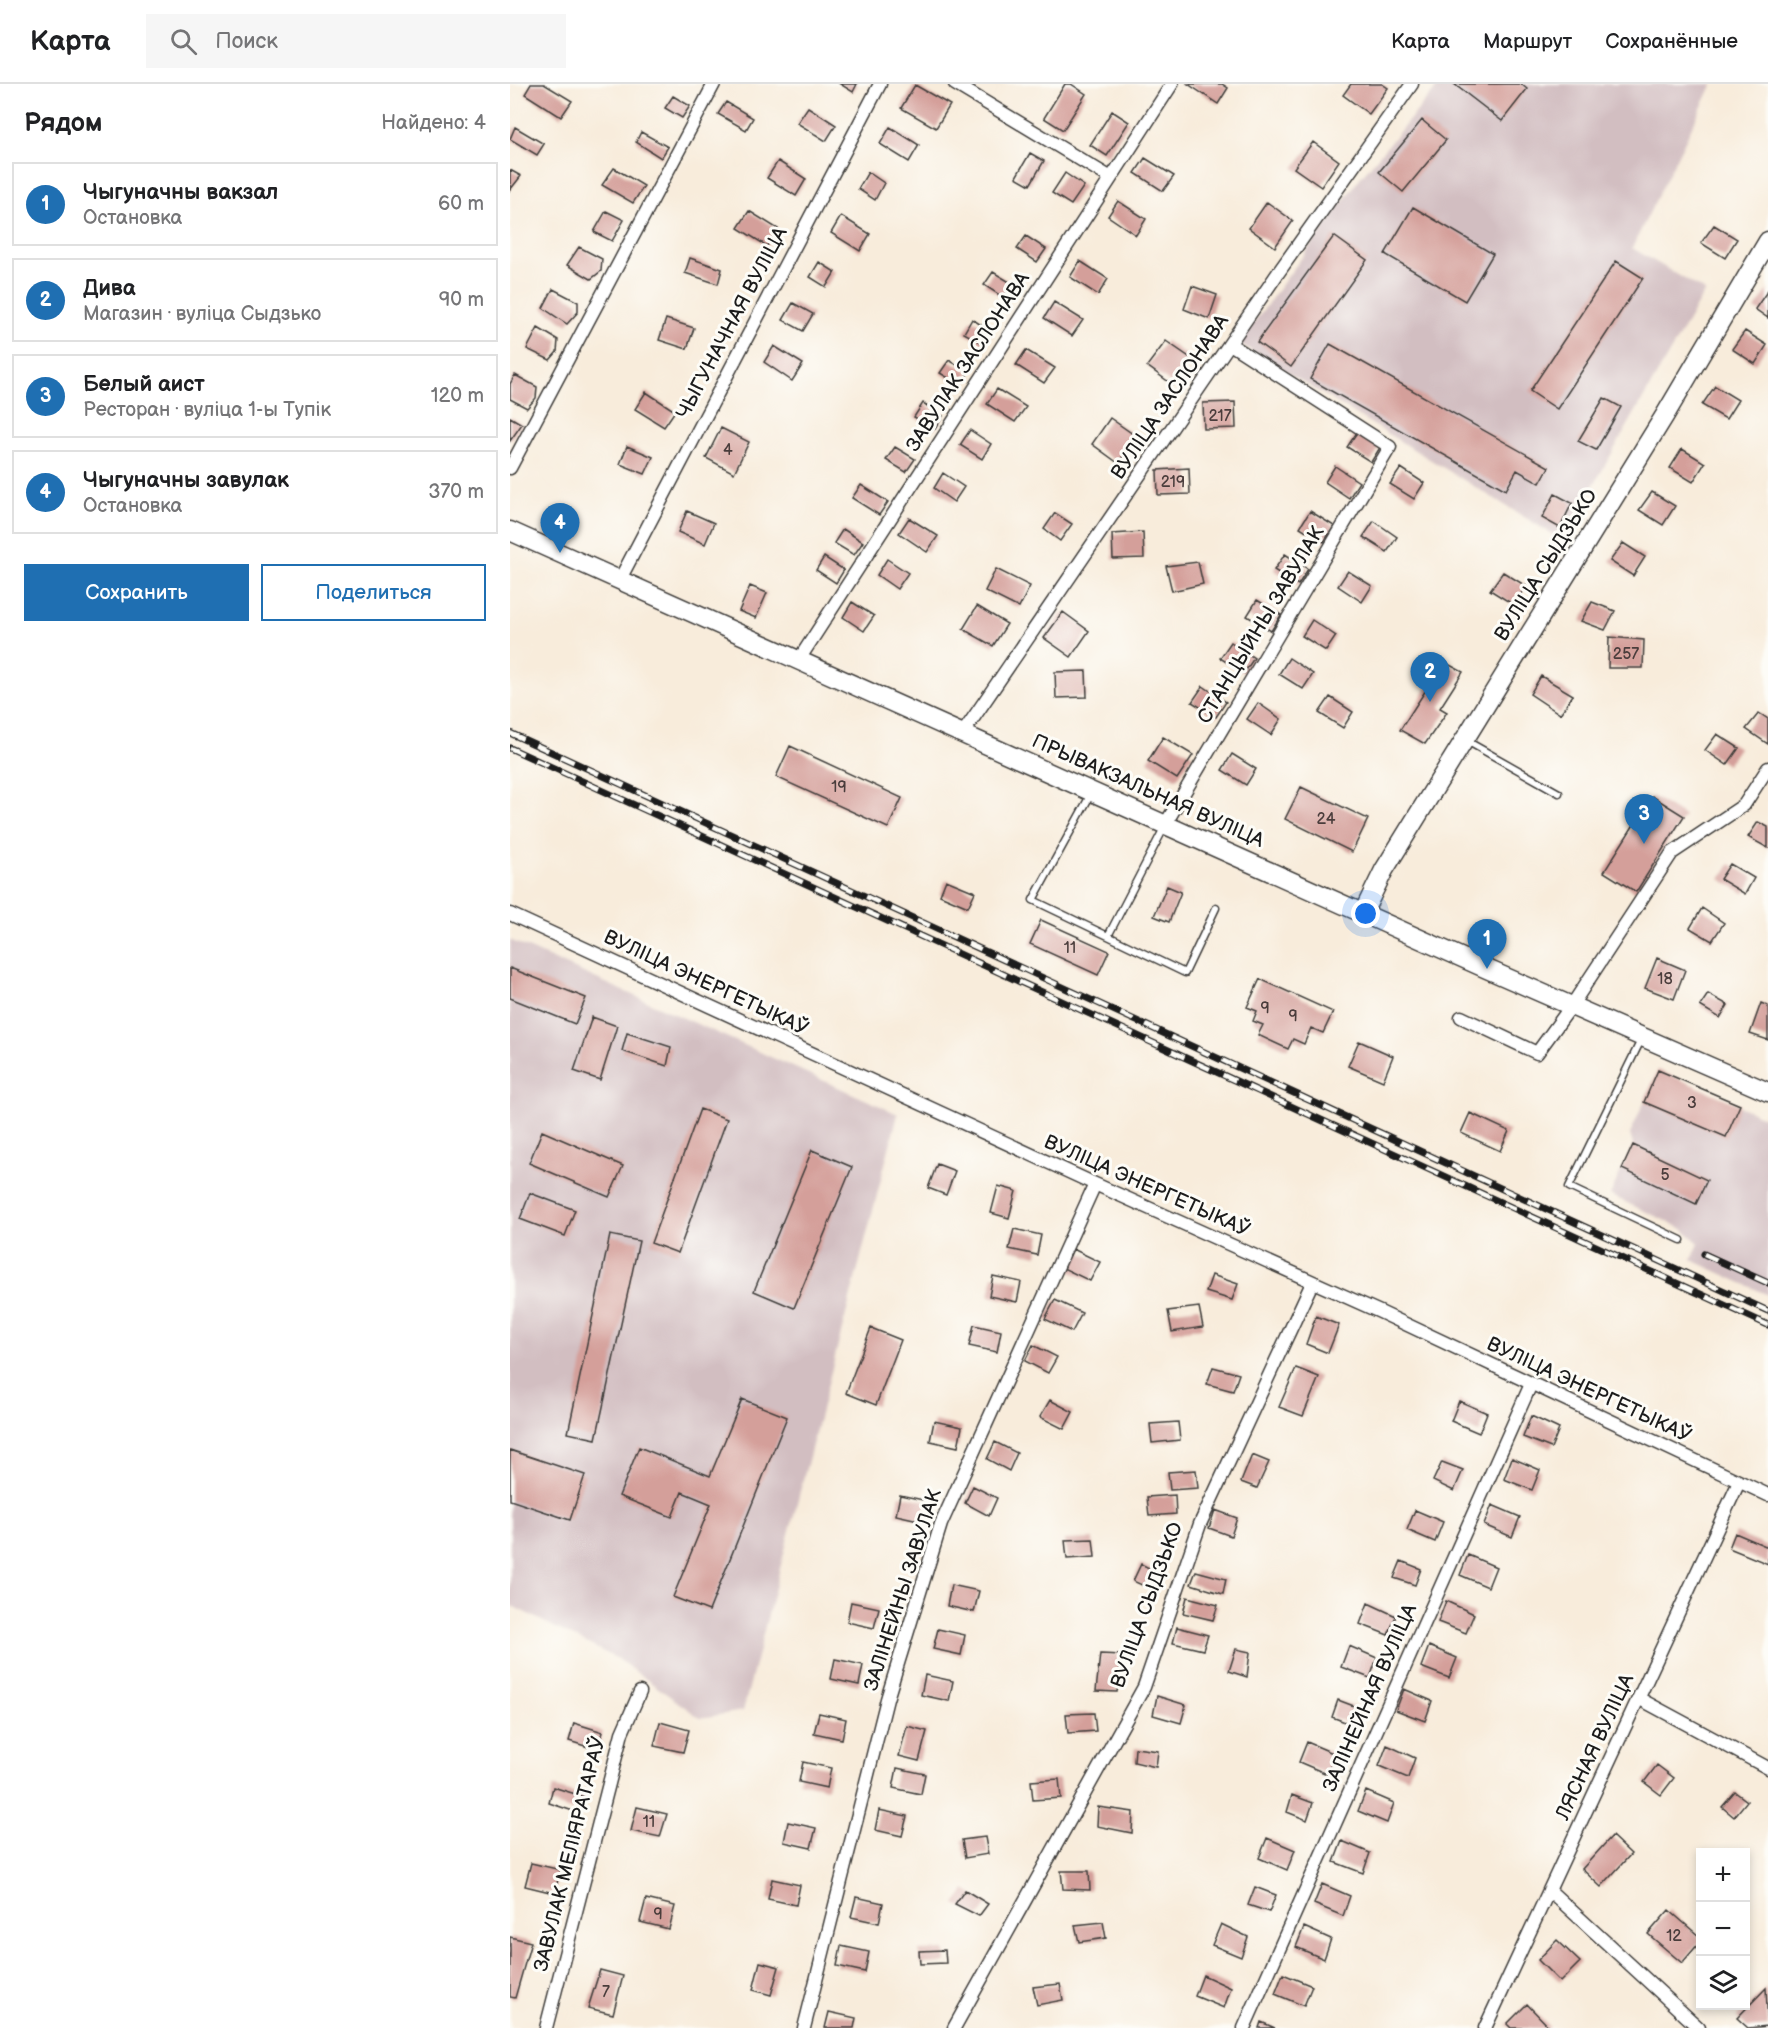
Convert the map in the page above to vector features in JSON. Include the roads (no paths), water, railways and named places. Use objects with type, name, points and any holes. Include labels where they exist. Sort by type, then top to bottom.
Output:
[{"type":"main road","name":"ВУЛІЦА СЫДЗЬКО","points":[[1363,913],[1384,870],[1665,415],[1768,241]]},
{"type":"main road","name":"ПРЫВАКЗАЛЬНАЯ ВУЛІЦА","points":[[510,531],[1643,1037],[1766,1086]]},
{"type":"street","points":[[510,468],[714,84]]},
{"type":"street","name":"ЧЫГУНАЧНАЯ ВУЛІЦА","points":[[619,581],[880,84]]},
{"type":"street","points":[[955,84],[1111,178]]},
{"type":"street","name":"ЗАВУЛАК ЗАСЛОНАВА","points":[[798,661],[1172,84]]},
{"type":"street","name":"ВУЛІЦА ЗАСЛОНАВА","points":[[963,734],[1230,344],[1412,84]]},
{"type":"street","name":"СТАНЦЫЙНЫ ЗАВУЛАК","points":[[1166,824],[1390,447],[1230,344]]},
{"type":"street","points":[[1461,1017],[1536,1053],[1572,1005],[1672,853],[1744,805],[1768,768]]},
{"type":"street","name":"ВУЛІЦА ЭНЕРГЕТЫКАЎ","points":[[510,914],[1768,1495]]},
{"type":"street","name":"ЗАЛІНЕЙНЫ ЗАВУЛАК","points":[[804,2028],[886,1699],[941,1524],[1095,1184]]},
{"type":"street","name":"ВУЛІЦА СЫДЗЬКО","points":[[954,2028],[1144,1687],[1200,1524],[1312,1283]]},
{"type":"street","name":"ЗАЛІНЕЙНАЯ ВУЛІЦА","points":[[1245,2028],[1531,1384]]},
{"type":"street","name":"ЛЯСНАЯ ВУЛІЦА","points":[[1485,2028],[1640,1698],[1738,1482]]},
{"type":"street","name":"ЗАВУЛАК МЕЛІЯРАТАРАЎ","points":[[546,2028],[622,1733],[640,1692]]},
{"type":"street","points":[[1640,1698],[1768,1768]]},
{"type":"street","points":[[1549,1890],[1699,2028]]},
{"type":"lane","points":[[1465,740],[1559,793]]},
{"type":"lane","points":[[1093,790],[1033,900],[1185,974],[1216,908]]},
{"type":"lane","points":[[1108,936],[1166,824]]},
{"type":"lane","points":[[1643,1037],[1569,1187],[1681,1240]]},
{"type":"railway","points":[[510,733],[1768,1311]]},
{"type":"railway","points":[[510,748],[1768,1325]]},
{"type":"railway","points":[[1704,1254],[1768,1283]]},
{"type":"place","name":"Чыгуначны завулак","points":[[560,553]]},
{"type":"place","name":"Дива","points":[[1430,702]]},
{"type":"place","name":"Белый аист","points":[[1644,844]]},
{"type":"place","name":"Чыгуначны вакзал","points":[[1487,969]]}]
